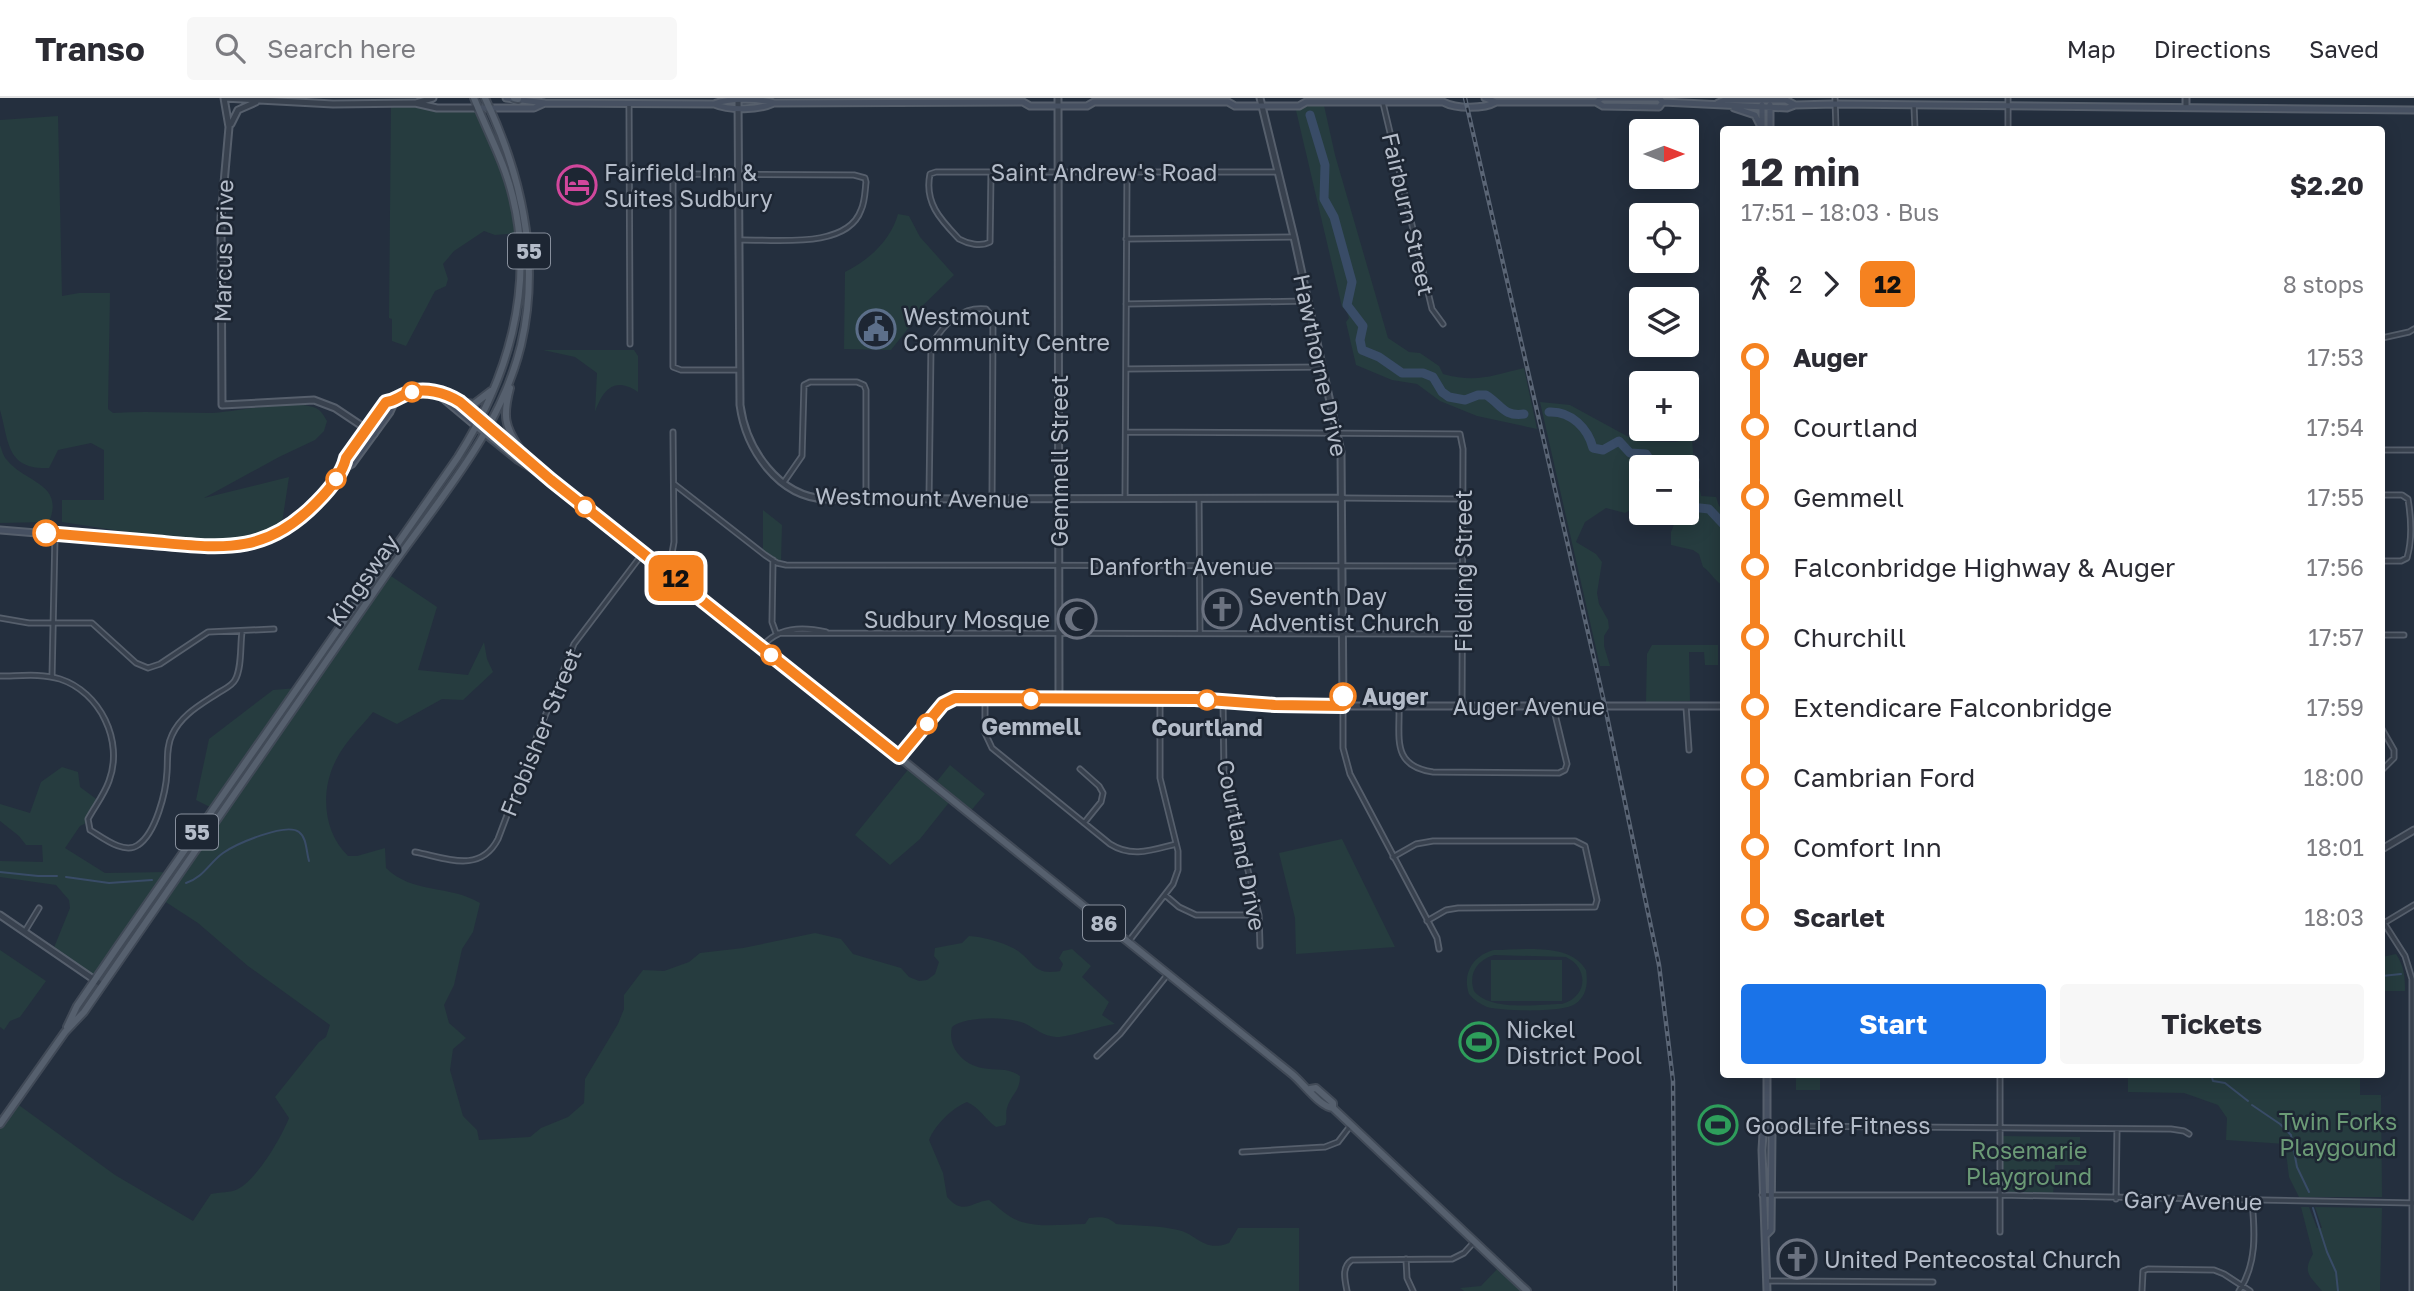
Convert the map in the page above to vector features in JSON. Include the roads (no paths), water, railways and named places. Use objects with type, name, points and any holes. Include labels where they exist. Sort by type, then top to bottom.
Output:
[{"type":"main road","name":"Kingsway","points":[[65,1032],[77,1006],[94,980],[458,457],[493,390],[506,357],[517,313],[520,256],[512,195],[474,98]]},
{"type":"main road","name":"Kingsway","points":[[1,1124],[65,1032],[84,1012],[225,804],[461,471],[486,430],[512,370],[525,321],[529,245],[519,188],[485,98]]},
{"type":"main road","points":[[506,98],[545,103],[714,104],[721,107],[764,108],[774,103]]},
{"type":"main road","points":[[1023,102],[1029,98]]},
{"type":"main road","points":[[1298,98],[1306,102]]},
{"type":"main road","points":[[1444,102],[1450,98]]},
{"type":"main road","points":[[1485,98],[1496,102],[1596,102],[1602,98],[1659,98],[1663,102],[1718,103],[1753,113],[1760,126]]},
{"type":"main road","points":[[714,104],[722,99],[764,99],[774,103],[1023,102],[1030,106],[1087,106],[1091,100],[1230,100],[1235,106],[1298,106],[1306,102],[1382,101],[1489,106],[1496,102]]},
{"type":"main road","points":[[1718,103],[1725,100],[1750,99],[1762,102]]},
{"type":"main road","points":[[1728,106],[1786,100],[1795,105],[1835,101],[2008,106],[2414,110]]},
{"type":"main road","points":[[1762,102],[1762,126]]},
{"type":"main road","points":[[1770,102],[1770,126]]},
{"type":"main road","points":[[478,108],[534,107],[545,103]]},
{"type":"main road","points":[[512,370],[506,403],[506,421],[512,439],[523,454]]},
{"type":"main road","points":[[460,402],[474,404],[493,390]]},
{"type":"main road","points":[[0,530],[207,547],[249,544],[295,524],[326,492],[344,468],[346,458],[366,428],[386,402],[395,401],[412,392],[450,396],[460,402],[477,423]]},
{"type":"main road","points":[[436,393],[477,423]]},
{"type":"main road","points":[[344,468],[352,464],[395,401]]},
{"type":"main road","name":"86","points":[[477,423],[523,454],[546,476],[1310,1088],[1316,1088],[1333,1103],[1333,1108],[1527,1291]]},
{"type":"main road","name":"86","points":[[486,430],[518,460],[546,476]]},
{"type":"main road","points":[[1766,1236],[1771,1230],[1772,1133],[1768,1126],[1767,1078]]},
{"type":"main road","points":[[1767,1291],[1762,1195],[1763,1133],[1768,1126]]},
{"type":"street","points":[[224,98],[323,104],[415,103],[437,108],[478,108]]},
{"type":"street","name":"Marcus Drive","points":[[224,98],[229,127],[221,217],[222,405],[314,400],[335,408],[366,428]]},
{"type":"street","points":[[415,103],[432,98]]},
{"type":"street","name":"Gemmell Street","points":[[1058,98],[1059,699]]},
{"type":"street","name":"Hawthorne Drive","points":[[1260,98],[1294,237],[1342,460],[1343,748],[1346,765],[1437,938],[1439,949]]},
{"type":"street","points":[[2008,98],[2008,126]]},
{"type":"street","points":[[2186,98],[2186,107]]},
{"type":"street","name":"Westmount Avenue","points":[[738,99],[740,405],[749,440],[763,464],[799,493],[814,498],[866,499],[1463,499]]},
{"type":"street","points":[[229,127],[238,110],[263,101]]},
{"type":"street","name":"Fairburn Street","points":[[1382,101],[1432,309],[1443,324]]},
{"type":"street","points":[[1835,101],[1836,126]]},
{"type":"street","points":[[629,103],[630,344]]},
{"type":"street","points":[[1914,104],[1915,126]]},
{"type":"street","name":"Saint Andrew's Road","points":[[991,172],[991,239],[984,245],[959,239],[939,218],[930,199],[930,174],[991,172],[1278,172]]},
{"type":"street","points":[[1125,499],[1127,172]]},
{"type":"street","points":[[738,240],[810,239],[840,234],[861,211],[866,183],[861,175],[685,174],[676,176],[671,183],[671,361],[676,370],[740,370]]},
{"type":"street","points":[[1126,239],[1294,237]]},
{"type":"street","points":[[1126,303],[1308,301]]},
{"type":"street","points":[[929,499],[931,345],[962,311],[976,308],[986,309],[993,318],[992,499]]},
{"type":"street","points":[[2385,337],[2414,329]]},
{"type":"street","points":[[1126,369],[1323,368]]},
{"type":"street","points":[[784,482],[802,456],[804,385],[810,382],[857,382],[864,385],[866,390],[866,499]]},
{"type":"street","points":[[366,428],[374,433]]},
{"type":"street","points":[[666,570],[673,552],[673,432]]},
{"type":"street","points":[[1126,432],[1337,432]]},
{"type":"street","name":"Fielding Street","points":[[1337,432],[1453,432],[1462,437],[1462,706]]},
{"type":"street","points":[[2385,450],[2414,450]]},
{"type":"street","name":"Danforth Avenue","points":[[674,484],[773,560],[790,566],[1463,566]]},
{"type":"street","points":[[2385,495],[2402,495],[2408,499],[2409,551],[2407,558],[2401,561],[2385,561]]},
{"type":"street","points":[[1199,499],[1200,633]]},
{"type":"street","points":[[52,677],[56,534]]},
{"type":"street","name":"Frobisher Street","points":[[415,852],[469,861],[481,859],[495,846],[574,644],[643,553]]},
{"type":"street","points":[[773,560],[772,622],[776,633]]},
{"type":"street","points":[[0,618],[29,623],[88,622],[95,625],[136,663],[148,668],[160,664],[208,632],[274,629]]},
{"type":"street","points":[[761,648],[776,633],[790,630],[1463,634]]},
{"type":"street","points":[[0,676],[52,677],[71,684],[89,697],[102,714],[113,743],[113,763],[109,781],[88,819],[88,827],[124,848],[136,847],[156,819],[163,796],[172,734],[186,716],[235,681],[242,632]]},
{"type":"street","points":[[2385,635],[2404,635]]},
{"type":"street","name":"Auger Avenue","points":[[899,757],[947,701],[955,698],[1160,699],[1343,706],[1720,706]]},
{"type":"street","points":[[985,699],[985,733],[989,745],[1110,844],[1126,852],[1146,852],[1176,844]]},
{"type":"street","points":[[1128,942],[1165,895],[1176,879],[1178,870],[1176,844],[1160,778],[1160,699]]},
{"type":"street","name":"Courtland Drive","points":[[1223,701],[1224,774],[1259,915],[1261,946]]},
{"type":"street","points":[[1399,706],[1400,750],[1405,761],[1413,767],[1433,772],[1556,773],[1565,770],[1567,764],[1553,706]]},
{"type":"street","points":[[1686,706],[1689,750]]},
{"type":"street","points":[[2385,734],[2394,750],[2394,758],[2385,767]]},
{"type":"street","points":[[1080,769],[1103,793],[1101,802],[1084,823]]},
{"type":"street","points":[[2385,847],[2414,830]]},
{"type":"street","points":[[1393,857],[1416,844],[1433,841],[1575,841],[1585,846],[1597,900],[1595,907],[1458,908],[1446,910],[1427,921]]},
{"type":"street","points":[[1165,895],[1179,907],[1196,915],[1259,915]]},
{"type":"street","points":[[2385,920],[2414,905]]},
{"type":"street","points":[[25,931],[39,908]]},
{"type":"street","points":[[0,915],[102,985]]},
{"type":"street","points":[[2385,924],[2408,963],[2413,994],[2412,1291]]},
{"type":"street","points":[[1097,1056],[1120,1034],[1168,974]]},
{"type":"street","points":[[2000,1078],[2000,1232]]},
{"type":"street","points":[[1242,1152],[1328,1147],[1338,1142],[1351,1125]]},
{"type":"street","points":[[1768,1126],[2171,1129],[2184,1130],[2189,1134]]},
{"type":"street","points":[[2116,1199],[2117,1129]]},
{"type":"street","name":"Gary Avenue","points":[[1762,1195],[2000,1195],[2412,1203]]},
{"type":"street","points":[[2241,1289],[2253,1259],[2252,1201]]},
{"type":"street","points":[[1347,1291],[1345,1271],[1349,1261],[1452,1259],[1464,1253],[1475,1242]]},
{"type":"street","points":[[1406,1259],[1407,1278],[1413,1291]]},
{"type":"street","points":[[2142,1291],[2143,1271],[2148,1269],[2214,1270],[2241,1289],[2250,1291]]},
{"type":"street","points":[[1767,1281],[1933,1282]]},
{"type":"waterway","points":[[1310,115],[1325,165],[1324,199],[1334,217],[1352,282],[1347,305],[1363,326],[1360,340],[1362,350],[1379,357],[1402,373],[1423,373],[1433,377],[1442,392],[1449,397],[1465,400],[1486,395],[1507,412],[1524,414]]},
{"type":"waterway","points":[[1549,412],[1557,412],[1578,422],[1593,448],[1603,450],[1619,441],[1630,453],[1647,455]]},
{"type":"waterway","points":[[1699,508],[1709,509],[1720,521]]},
{"type":"waterway","points":[[186,883],[202,874],[229,849],[261,835],[283,830],[293,830],[302,835],[309,861]]},
{"type":"waterway","points":[[0,872],[57,876]]},
{"type":"waterway","points":[[66,877],[109,883],[152,880]]},
{"type":"waterway","points":[[2385,976],[2401,974]]},
{"type":"waterway","points":[[2212,1078],[2213,1081],[2225,1083],[2248,1101]]},
{"type":"waterway","points":[[2252,1105],[2291,1135],[2297,1167],[2309,1192]]},
{"type":"waterway","points":[[2313,1208],[2336,1272],[2338,1291]]},
{"type":"railway","points":[[1465,98],[1604,702],[1659,965],[1673,1081],[1675,1291]]},
{"type":"place","name":"Fairfield Inn & Suites Sudbury","points":[[577,185]]},
{"type":"place","name":"Westmount Community Centre","points":[[876,329]]},
{"type":"place","name":"Seventh Day Adventist Church","points":[[1222,609]]},
{"type":"place","name":"Sudbury Mosque","points":[[1077,619]]},
{"type":"place","name":"Auger","points":[[1343,696]]},
{"type":"place","name":"Gemmell","points":[[1031,699]]},
{"type":"place","name":"Courtland","points":[[1207,700]]},
{"type":"place","name":"Nickel District Pool","points":[[1479,1042]]},
{"type":"place","name":"GoodLife Fitness","points":[[1718,1125]]},
{"type":"place","name":"United Pentecostal Church","points":[[1797,1259]]},
{"type":"park label","name":"Twin Forks Playgound","points":[[2338,1134]]},
{"type":"park label","name":"Rosemarie Playground","points":[[2029,1163]]}]
